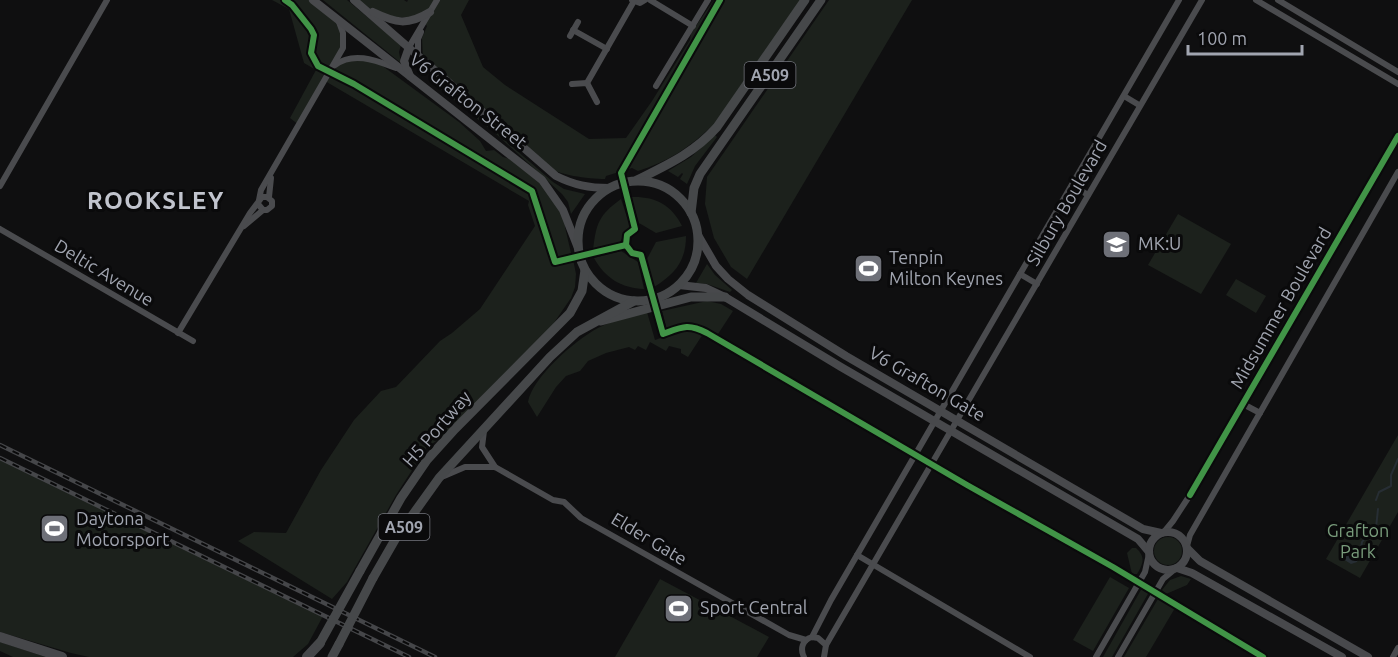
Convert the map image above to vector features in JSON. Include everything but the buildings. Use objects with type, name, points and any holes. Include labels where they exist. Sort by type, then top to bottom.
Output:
[{"type":"highway","points":[[0,637],[61,656]]},
{"type":"highway","points":[[307,657],[320,643]]},
{"type":"main road","name":"A509","points":[[646,305],[611,295],[592,280],[579,254],[578,233],[583,217],[592,202],[609,188],[634,181],[680,158],[706,140],[805,0]]},
{"type":"main road","name":"A509","points":[[691,213],[694,188],[700,174],[821,0]]},
{"type":"main road","name":"A509","points":[[634,181],[650,182],[676,195],[691,213],[697,231]]},
{"type":"main road","points":[[666,299],[688,274],[694,263],[698,248],[697,231]]},
{"type":"main road","name":"H5 Portway","points":[[314,657],[401,498],[427,460],[570,314],[582,291],[585,270]]},
{"type":"main road","points":[[593,322],[611,319],[666,299],[725,297]]},
{"type":"main road","name":"H5 Portway","points":[[332,657],[396,538],[439,478],[550,357],[577,332],[634,301]]},
{"type":"street","points":[[0,186],[107,0]]},
{"type":"street","name":"V6 Grafton Street","points":[[313,0],[542,180],[563,210],[579,254]]},
{"type":"street","points":[[411,76],[404,61],[409,46],[437,0]]},
{"type":"street","points":[[587,83],[633,1],[640,3],[645,0]]},
{"type":"street","points":[[650,0],[693,26]]},
{"type":"street","points":[[656,86],[708,0]]},
{"type":"street","name":"Silbury Boulevard","points":[[934,421],[1179,0]]},
{"type":"street","name":"Silbury Boulevard","points":[[951,431],[1202,0]]},
{"type":"street","points":[[1256,0],[1398,84]]},
{"type":"street","points":[[1278,0],[1398,72]]},
{"type":"street","points":[[356,2],[398,22],[418,20],[430,12]]},
{"type":"street","name":"V6 Grafton Street","points":[[356,2],[556,176],[569,183],[588,188],[609,188]]},
{"type":"street","points":[[263,210],[259,202],[261,190],[343,48],[344,41],[339,21]]},
{"type":"street","points":[[578,22],[572,33],[607,49]]},
{"type":"street","points":[[421,57],[418,39],[424,23]]},
{"type":"street","points":[[332,68],[347,60],[365,58],[401,70]]},
{"type":"street","points":[[572,84],[587,83]]},
{"type":"street","points":[[587,83],[597,102]]},
{"type":"street","points":[[1124,96],[1139,105]]},
{"type":"street","name":"Midsummer Boulevard","points":[[1162,532],[1178,514],[1398,136]]},
{"type":"street","name":"Midsummer Boulevard","points":[[1187,548],[1190,535],[1398,172]]},
{"type":"street","points":[[234,238],[251,219],[263,210],[269,210],[272,206],[269,198],[271,174]]},
{"type":"street","points":[[1072,185],[1089,195]]},
{"type":"street","points":[[178,333],[250,213],[262,197],[269,198]]},
{"type":"street","name":"Deltic Avenue","points":[[0,229],[193,341]]},
{"type":"street","name":"V6 Grafton Gate","points":[[697,231],[716,266],[735,286],[846,356],[1143,530],[1162,532]]},
{"type":"street","points":[[1020,274],[1037,284]]},
{"type":"street","name":"V6 Grafton Gate","points":[[679,285],[706,288],[725,297],[1138,539],[1149,553]]},
{"type":"street","points":[[1243,404],[1260,413]]},
{"type":"street","points":[[803,656],[809,638],[934,421]]},
{"type":"street","points":[[484,427],[482,447],[495,467]]},
{"type":"street","points":[[824,657],[826,645],[951,431]]},
{"type":"street","name":"Elder Gate","points":[[439,478],[465,467],[495,467],[553,500],[564,502],[581,518],[789,635],[818,638],[826,645]]},
{"type":"street","points":[[1096,657],[1145,572],[1152,540],[1162,532],[1179,534],[1187,548],[1200,561],[1368,657]]},
{"type":"street","points":[[1118,657],[1161,582],[1185,560],[1187,548]]},
{"type":"street","points":[[1149,553],[1151,560],[1161,569],[1176,568],[1192,573],[1342,657]]},
{"type":"street","points":[[858,555],[1030,657]]},
{"type":"street","name":"Elder Gate","points":[[789,635],[803,656]]},
{"type":"street","points":[[1393,657],[1398,648]]},
{"type":"green space","points":[[272,0],[313,0],[340,26],[342,39],[339,62],[373,59],[459,122],[480,141],[486,151],[494,150],[503,157],[517,161],[542,180],[566,219],[565,227],[571,253],[557,261],[573,259],[576,274],[571,298],[538,346],[455,429],[427,447],[396,495],[347,582],[332,599],[238,541],[254,532],[286,533],[321,470],[354,420],[381,391],[396,387],[440,341],[480,309],[535,226],[528,205],[529,201],[325,81],[299,125],[290,118],[316,70],[304,63],[289,9]]},
{"type":"green space","points":[[323,0],[347,0],[401,45],[399,52],[401,63]]},
{"type":"green space","points":[[354,0],[404,0],[407,2],[408,0],[469,0],[461,15],[483,67],[505,85],[589,139],[626,138],[652,101],[690,40],[691,33],[714,0],[805,0],[713,125],[687,147],[659,163],[638,171],[632,168],[606,176],[605,179],[565,174],[538,162],[521,145],[503,119],[486,116],[423,60],[422,38],[427,26],[420,18],[384,17]]},
{"type":"green space","points":[[829,0],[912,0],[747,279],[731,267],[714,238],[705,204],[707,177]]},
{"type":"green space","points":[[443,82],[553,182],[564,189],[585,194],[571,214],[568,202],[562,194],[495,133],[438,87]]},
{"type":"green space","points":[[715,135],[717,137],[695,166],[687,184],[680,179],[682,173],[678,177],[668,171],[691,157]]},
{"type":"green space","points":[[631,197],[647,198],[661,203],[673,212],[682,226],[656,233],[639,223]]},
{"type":"green space","points":[[621,199],[630,226],[620,242],[593,250],[600,220]]},
{"type":"green space","points":[[1178,214],[1231,244],[1201,294],[1148,265]]},
{"type":"green space","points":[[686,236],[684,253],[678,266],[654,287],[647,259],[656,242]]},
{"type":"green space","points":[[621,251],[638,262],[644,289],[628,287],[614,281],[594,258]]},
{"type":"green space","points":[[707,264],[715,275],[732,290],[730,292],[707,284],[696,283]]},
{"type":"green space","points":[[1236,279],[1266,296],[1256,313],[1226,295]]},
{"type":"green space","points":[[707,301],[721,304],[733,311],[718,334],[695,324],[667,330],[662,311]]},
{"type":"green space","points":[[647,312],[655,340],[685,331],[703,334],[688,357],[681,353],[681,349],[669,346],[666,351],[650,342],[646,350],[638,346],[635,350],[629,347],[606,353],[588,361],[580,371],[566,376],[556,387],[537,417],[528,402],[531,392],[556,360],[598,328]]},
{"type":"green space","name":"Grafton Park","points":[[1398,435],[1398,512],[1360,578],[1326,559]]},
{"type":"green space","name":"Daytona Motorsport","points":[[0,458],[323,616],[308,644],[293,657],[89,657],[0,632]]},
{"type":"green space","points":[[1168,537],[1178,541],[1182,551],[1178,561],[1168,565],[1158,561],[1154,551],[1158,541]]},
{"type":"green space","points":[[1132,548],[1139,551],[1142,558],[1137,574],[1132,574],[1127,553]]},
{"type":"green space","points":[[1181,576],[1191,579],[1187,585],[1166,594],[1162,590],[1170,580]]},
{"type":"green space","points":[[1110,577],[1129,588],[1093,651],[1073,640]]},
{"type":"green space","name":"Sport Central","points":[[660,579],[769,637],[757,657],[615,657]]},
{"type":"green space","points":[[1142,588],[1149,592],[1112,657],[1103,657]]},
{"type":"green space","points":[[1158,599],[1175,608],[1146,657],[1124,657]]},
{"type":"green space","points":[[0,642],[46,657],[13,657],[0,651]]},
{"type":"shaded area","points":[[1359,547],[1362,551],[1357,562],[1351,564],[1343,559],[1341,552],[1353,552]]},
{"type":"waterway","points":[[1376,500],[1379,492],[1391,486],[1391,475],[1398,459]]},
{"type":"waterway","points":[[1368,534],[1376,528],[1378,509]]},
{"type":"waterway","points":[[1361,548],[1366,537]]},
{"type":"railway","points":[[0,445],[435,657]]},
{"type":"railway","points":[[0,458],[409,657]]},
{"type":"cycle path","points":[[285,0],[292,5],[311,29],[314,35],[311,53],[318,66],[354,84],[532,191],[555,262],[626,245]]},
{"type":"cycle path","points":[[720,0],[621,173],[635,229],[627,235],[626,245],[632,253],[641,255],[663,334],[685,327],[707,333],[967,485],[1113,567],[1263,657]]},
{"type":"cycle path","points":[[1190,495],[1398,136]]},
{"type":"place","name":"MK:U","points":[[1117,244]]},
{"type":"place","name":"Tenpin Milton Keynes","points":[[868,268]]},
{"type":"place","name":"Daytona Motorsport","points":[[55,529]]},
{"type":"place","name":"Sport Central","points":[[679,608]]},
{"type":"district","name":"ROOKSLEY","points":[[156,201]]}]
